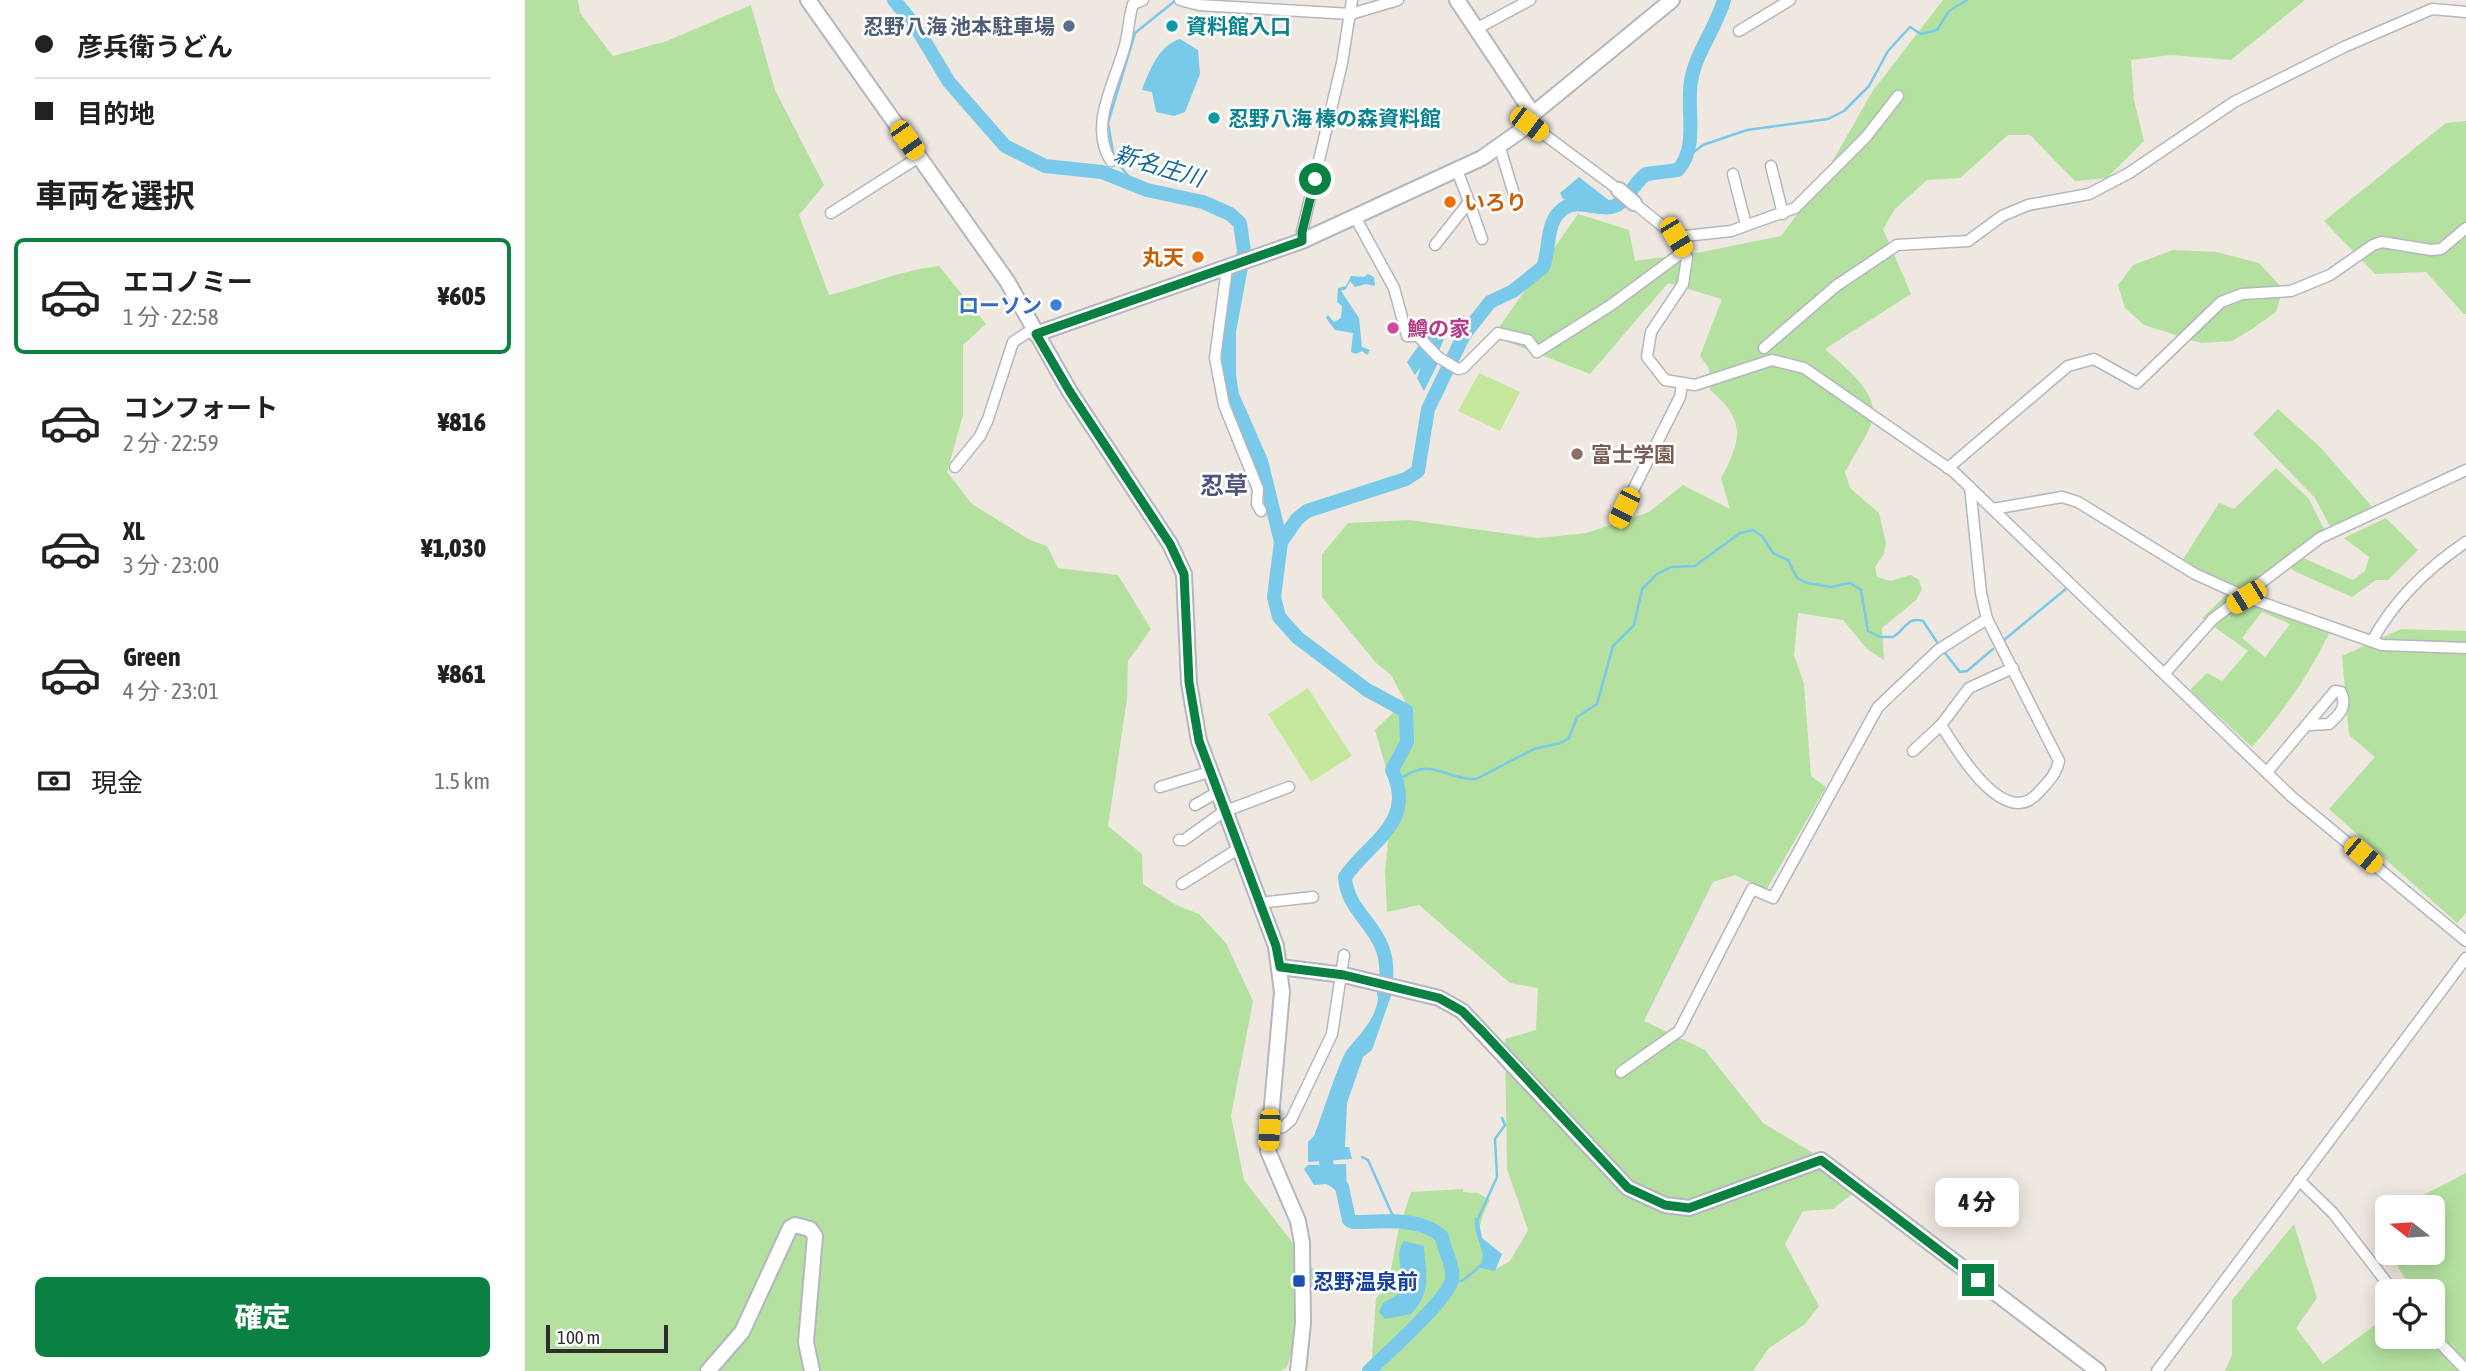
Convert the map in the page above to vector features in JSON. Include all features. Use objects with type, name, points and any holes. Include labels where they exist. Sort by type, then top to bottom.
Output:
[{"type":"street","points":[[808,0],[1007,281],[1070,392],[1170,544],[1184,574],[1189,682],[1199,741],[1216,793],[1276,946],[1280,967],[1282,992],[1268,1152],[1273,1169],[1298,1221],[1303,1324],[1298,1371]]},
{"type":"street","points":[[1181,0],[1199,5],[1351,14],[1398,0]]},
{"type":"street","points":[[1302,241],[1352,0]]},
{"type":"street","points":[[1457,0],[1531,119],[1676,237],[1684,251],[1687,269],[1683,284],[1651,332],[1647,357],[1665,380],[1682,385],[1695,385],[1772,360],[1804,368],[1948,468],[2267,772],[2466,941]]},
{"type":"street","points":[[1476,29],[1530,0]]},
{"type":"street","points":[[955,467],[980,436],[988,419],[1013,342],[1035,331],[1253,260],[1302,241],[1457,170],[1499,145],[1672,0]]},
{"type":"street","points":[[1738,32],[1790,0]]},
{"type":"street","points":[[1111,161],[1105,147],[1102,122],[1138,2]]},
{"type":"street","points":[[1764,348],[1836,286],[1897,245],[1968,241],[2002,216],[2028,205],[2088,194],[2129,173],[2234,102],[2344,47],[2432,9],[2466,12]]},
{"type":"street","points":[[1676,237],[1731,231],[1795,208],[1815,191],[1866,137],[1898,96]]},
{"type":"street","points":[[1499,145],[1517,204]]},
{"type":"street","points":[[831,213],[919,157]]},
{"type":"street","points":[[1771,166],[1783,214]]},
{"type":"street","points":[[1457,170],[1482,239]]},
{"type":"street","points":[[1733,174],[1746,225]]},
{"type":"street","points":[[1435,245],[1469,202]]},
{"type":"street","points":[[1355,217],[1394,288],[1407,336],[1417,336],[1449,364],[1463,368],[1498,333],[1528,340],[1537,352],[1611,306],[1684,251]]},
{"type":"street","points":[[1948,468],[2068,366],[2094,359],[2137,383],[2221,302],[2242,294],[2291,291],[2330,275],[2341,265],[2382,242],[2431,250],[2441,248],[2466,228]]},
{"type":"street","points":[[1229,268],[1215,358],[1224,405],[1258,489],[1261,511]]},
{"type":"street","points":[[1617,522],[1680,397],[1682,385]]},
{"type":"street","points":[[2165,673],[2213,619],[2246,597],[2300,550],[2320,538],[2466,470]]},
{"type":"street","points":[[1941,725],[1967,768],[1994,792],[2017,803],[2025,803],[2035,797],[2056,773],[2059,761],[1987,619],[1980,593],[1970,487]]},
{"type":"street","points":[[1993,509],[2062,497],[2078,502],[2195,574],[2246,597],[2382,645],[2466,648]]},
{"type":"street","points":[[2372,641],[2384,620],[2408,591],[2466,542]]},
{"type":"street","points":[[1621,1072],[1679,1031],[1752,889],[1773,898],[1883,700],[1938,650],[1987,619]]},
{"type":"street","points":[[1913,751],[1941,725],[1969,688],[2013,668]]},
{"type":"street","points":[[2267,772],[2309,725]]},
{"type":"street","points":[[1160,787],[1209,772]]},
{"type":"street","points":[[1179,840],[1184,840],[1223,811],[1289,787]]},
{"type":"street","points":[[1195,805],[1216,793]]},
{"type":"street","points":[[1182,884],[1238,849]]},
{"type":"street","points":[[1259,902],[1313,897]]},
{"type":"street","points":[[1269,1130],[1283,1127],[1291,1120],[1332,1034],[1344,956]]},
{"type":"street","points":[[2157,1371],[2466,958]]},
{"type":"street","points":[[1280,967],[1342,975],[1403,989],[1439,998],[1462,1011],[1628,1188],[1665,1205],[1689,1208],[1821,1160],[2098,1371]]},
{"type":"street","points":[[2299,1180],[2328,1207],[2384,1279]]},
{"type":"street","points":[[708,1371],[742,1332],[790,1228],[795,1225],[810,1229],[815,1236],[806,1342],[813,1371]]},
{"type":"street","points":[[2445,1348],[2466,1370]]},
{"type":"green space","points":[[525,0],[578,0],[580,13],[613,56],[667,41],[751,5],[775,90],[824,185],[799,215],[829,295],[911,271],[939,266],[986,324],[963,345],[963,415],[947,472],[972,504],[1030,540],[1047,546],[1058,568],[1118,575],[1151,629],[1128,661],[1127,699],[1108,826],[1142,854],[1143,884],[1176,905],[1199,914],[1226,943],[1253,1001],[1231,1116],[1244,1180],[1316,1273],[1287,1367],[1281,1371],[525,1371]]},
{"type":"green space","points":[[1943,0],[2305,0],[2231,60],[2171,55],[2131,60],[2134,100],[2144,141],[2107,178],[2075,181],[2030,135],[2008,135],[1960,178],[1927,180],[1895,209],[1883,229],[1911,294],[1825,349],[1851,372],[1871,402],[1871,424],[1845,472],[1850,488],[1879,513],[1886,543],[1884,554],[1875,567],[1877,577],[1890,581],[1911,575],[1919,580],[1922,589],[1916,600],[1882,628],[1884,660],[1867,649],[1843,620],[1798,613],[1794,655],[1804,684],[1811,776],[1826,787],[1766,890],[1735,875],[1713,882],[1644,1021],[1705,1050],[1763,1123],[1838,1168],[1852,1194],[1833,1209],[1803,1211],[1785,1244],[1819,1306],[1805,1324],[1769,1348],[1753,1371],[1371,1371],[1376,1298],[1388,1286],[1398,1232],[1411,1192],[1463,1189],[1463,1192],[1478,1193],[1490,1200],[1481,1220],[1480,1235],[1496,1269],[1510,1261],[1528,1230],[1507,1169],[1505,1039],[1536,1030],[1538,988],[1510,983],[1419,905],[1387,912],[1385,871],[1393,792],[1375,730],[1405,701],[1391,675],[1376,663],[1322,597],[1322,554],[1348,523],[1409,520],[1538,538],[1586,533],[1649,512],[1683,485],[1730,509],[1721,478],[1733,452],[1737,431],[1730,411],[1710,390],[1709,368],[1700,356],[1722,299],[1668,283],[1590,374],[1493,336],[1578,214],[1629,230],[1635,261],[1702,252],[1781,236],[1819,185],[1872,92]]},
{"type":"green space","points":[[2466,121],[2464,314],[2426,272],[2375,274],[2324,221],[2446,123]]},
{"type":"green space","points":[[2173,250],[2216,252],[2259,263],[2283,289],[2276,312],[2232,341],[2201,343],[2144,325],[2125,308],[2118,285],[2133,265]]},
{"type":"green space","points":[[1479,373],[1520,392],[1500,431],[1458,411]]},
{"type":"green space","points":[[2278,409],[2320,447],[2375,510],[2331,528],[2315,498],[2253,434]]},
{"type":"green space","points":[[2276,468],[2309,499],[2325,531],[2302,543],[2246,590],[2182,561],[2219,503],[2234,509]]},
{"type":"green space","points":[[2386,518],[2418,550],[2388,580],[2376,580],[2352,597],[2292,570],[2290,566],[2301,557],[2353,580],[2365,571],[2369,557],[2344,538]]},
{"type":"green space","points":[[2226,595],[2331,630],[2296,691],[2252,747],[2190,690],[2207,673],[2222,681],[2248,651],[2202,618]],"holes":[[[2262,612],[2290,624],[2265,657],[2242,638]]]},
{"type":"green space","points":[[2401,629],[2466,631],[2466,913],[2457,923],[2329,809],[2375,757],[2349,735],[2342,656]]},
{"type":"green space","points":[[1308,688],[1352,756],[1311,782],[1268,714]]},
{"type":"green space","points":[[2466,1173],[2466,1371],[2225,1371],[2232,1355],[2232,1300],[2294,1224],[2317,1298],[2296,1328],[2323,1364],[2375,1325],[2375,1349],[2445,1349],[2445,1279],[2405,1279],[2397,1265],[2445,1265],[2445,1195],[2423,1195]]},
{"type":"water","points":[[1180,39],[1198,50],[1200,74],[1185,112],[1174,116],[1156,112],[1152,92],[1142,90],[1161,53]]},
{"type":"water","points":[[1579,177],[1611,202],[1594,206],[1563,199],[1560,193]]},
{"type":"water","points":[[1368,274],[1374,277],[1375,286],[1366,284],[1355,287],[1350,281],[1346,289],[1341,291],[1359,318],[1362,347],[1370,350],[1367,355],[1362,351],[1356,354],[1351,352],[1353,333],[1335,330],[1326,318],[1328,315],[1334,322],[1341,318],[1342,306],[1337,302],[1338,288],[1346,286],[1351,276],[1364,277]]},
{"type":"water","points":[[1441,330],[1445,336],[1436,358],[1439,361],[1424,391],[1417,378],[1421,367],[1415,375],[1407,362],[1425,337]]},
{"type":"water","points":[[1378,989],[1392,993],[1372,1050],[1363,1057],[1347,1103],[1345,1147],[1349,1147],[1352,1159],[1308,1162],[1308,1142],[1314,1136],[1347,1050],[1373,1015]]},
{"type":"water","points":[[1346,1164],[1347,1193],[1326,1184],[1314,1185],[1304,1169],[1308,1165]]},
{"type":"water","points":[[1475,1218],[1478,1218],[1482,1238],[1502,1254],[1495,1271],[1476,1267],[1482,1263],[1482,1257]]},
{"type":"water","points":[[1404,1241],[1424,1246],[1425,1289],[1418,1306],[1411,1314],[1385,1319],[1379,1312],[1383,1303],[1396,1296],[1401,1288],[1399,1254]]},
{"type":"waterway","name":"新名庄川","points":[[894,0],[916,27],[949,82],[1005,146],[1045,166],[1102,172],[1147,190],[1203,202],[1230,214],[1240,223],[1244,251],[1229,331],[1229,375],[1232,395],[1261,461],[1281,542]]},
{"type":"waterway","points":[[1136,186],[1114,158],[1108,123],[1135,33],[1176,0]]},
{"type":"waterway","points":[[1384,994],[1384,954],[1379,940],[1354,905],[1345,877],[1387,830],[1395,817],[1399,804],[1398,788],[1392,770],[1407,742],[1406,711],[1367,690],[1298,638],[1279,617],[1274,597],[1281,542],[1297,519],[1307,511],[1406,479],[1418,471],[1428,409],[1464,335],[1490,302],[1513,291],[1543,267],[1551,226],[1559,212],[1579,204],[1614,206],[1624,200],[1646,174],[1678,170],[1688,150],[1690,139],[1691,81],[1724,0]]},
{"type":"waterway","points":[[1687,157],[1703,145],[1747,130],[1828,119],[1844,111],[1869,86],[1888,51],[1910,27],[1921,34],[1937,30],[1949,11],[1967,0]]},
{"type":"waterway","points":[[1397,781],[1420,769],[1476,779],[1534,749],[1561,743],[1569,738],[1577,717],[1597,704],[1613,646],[1634,625],[1642,589],[1657,574],[1671,567],[1695,566],[1740,533],[1753,530],[1762,536],[1773,553],[1788,560],[1797,578],[1807,583],[1831,587],[1850,583],[1861,590],[1868,631],[1880,637],[1893,637],[1910,622],[1918,620],[1923,621],[1937,642]]},
{"type":"waterway","points":[[2004,640],[2067,588]]},
{"type":"waterway","points":[[1945,653],[1960,672],[1967,671],[1993,649]]},
{"type":"waterway","points":[[1477,1221],[1497,1177],[1495,1139],[1505,1125],[1502,1118]]},
{"type":"waterway","points":[[1330,1143],[1326,1161],[1328,1175],[1342,1187],[1349,1220],[1412,1223],[1433,1230],[1442,1237],[1452,1268],[1452,1279],[1440,1299],[1369,1371]]},
{"type":"waterway","points":[[1362,1157],[1368,1160],[1392,1214],[1402,1221]]},
{"type":"waterway","points":[[1452,1281],[1462,1281],[1478,1268]]},
{"type":"place","name":"忍野八海 池本駐車場","points":[[1069,26]]},
{"type":"place","name":"資料館入口","points":[[1172,26]]},
{"type":"place","name":"忍野八海 榛の森資料館","points":[[1214,118]]},
{"type":"place","name":"いろり","points":[[1450,202]]},
{"type":"place","name":"丸天","points":[[1198,257]]},
{"type":"place","name":"ローソン","points":[[1056,305]]},
{"type":"place","name":"鱒の家","points":[[1393,328]]},
{"type":"place","name":"富士学園","points":[[1577,454]]},
{"type":"place","name":"忍野温泉前","points":[[1299,1281]]},
{"type":"district","name":"忍草","points":[[1224,485]]},
{"type":"route","points":[[1315,179],[1302,241],[1230,268],[1083,315],[1036,334],[1070,392],[1170,544],[1184,574],[1189,682],[1199,741],[1219,802],[1276,946],[1280,967],[1344,975],[1454,1004],[1628,1188],[1665,1205],[1689,1208],[1821,1160],[1978,1280]]}]
